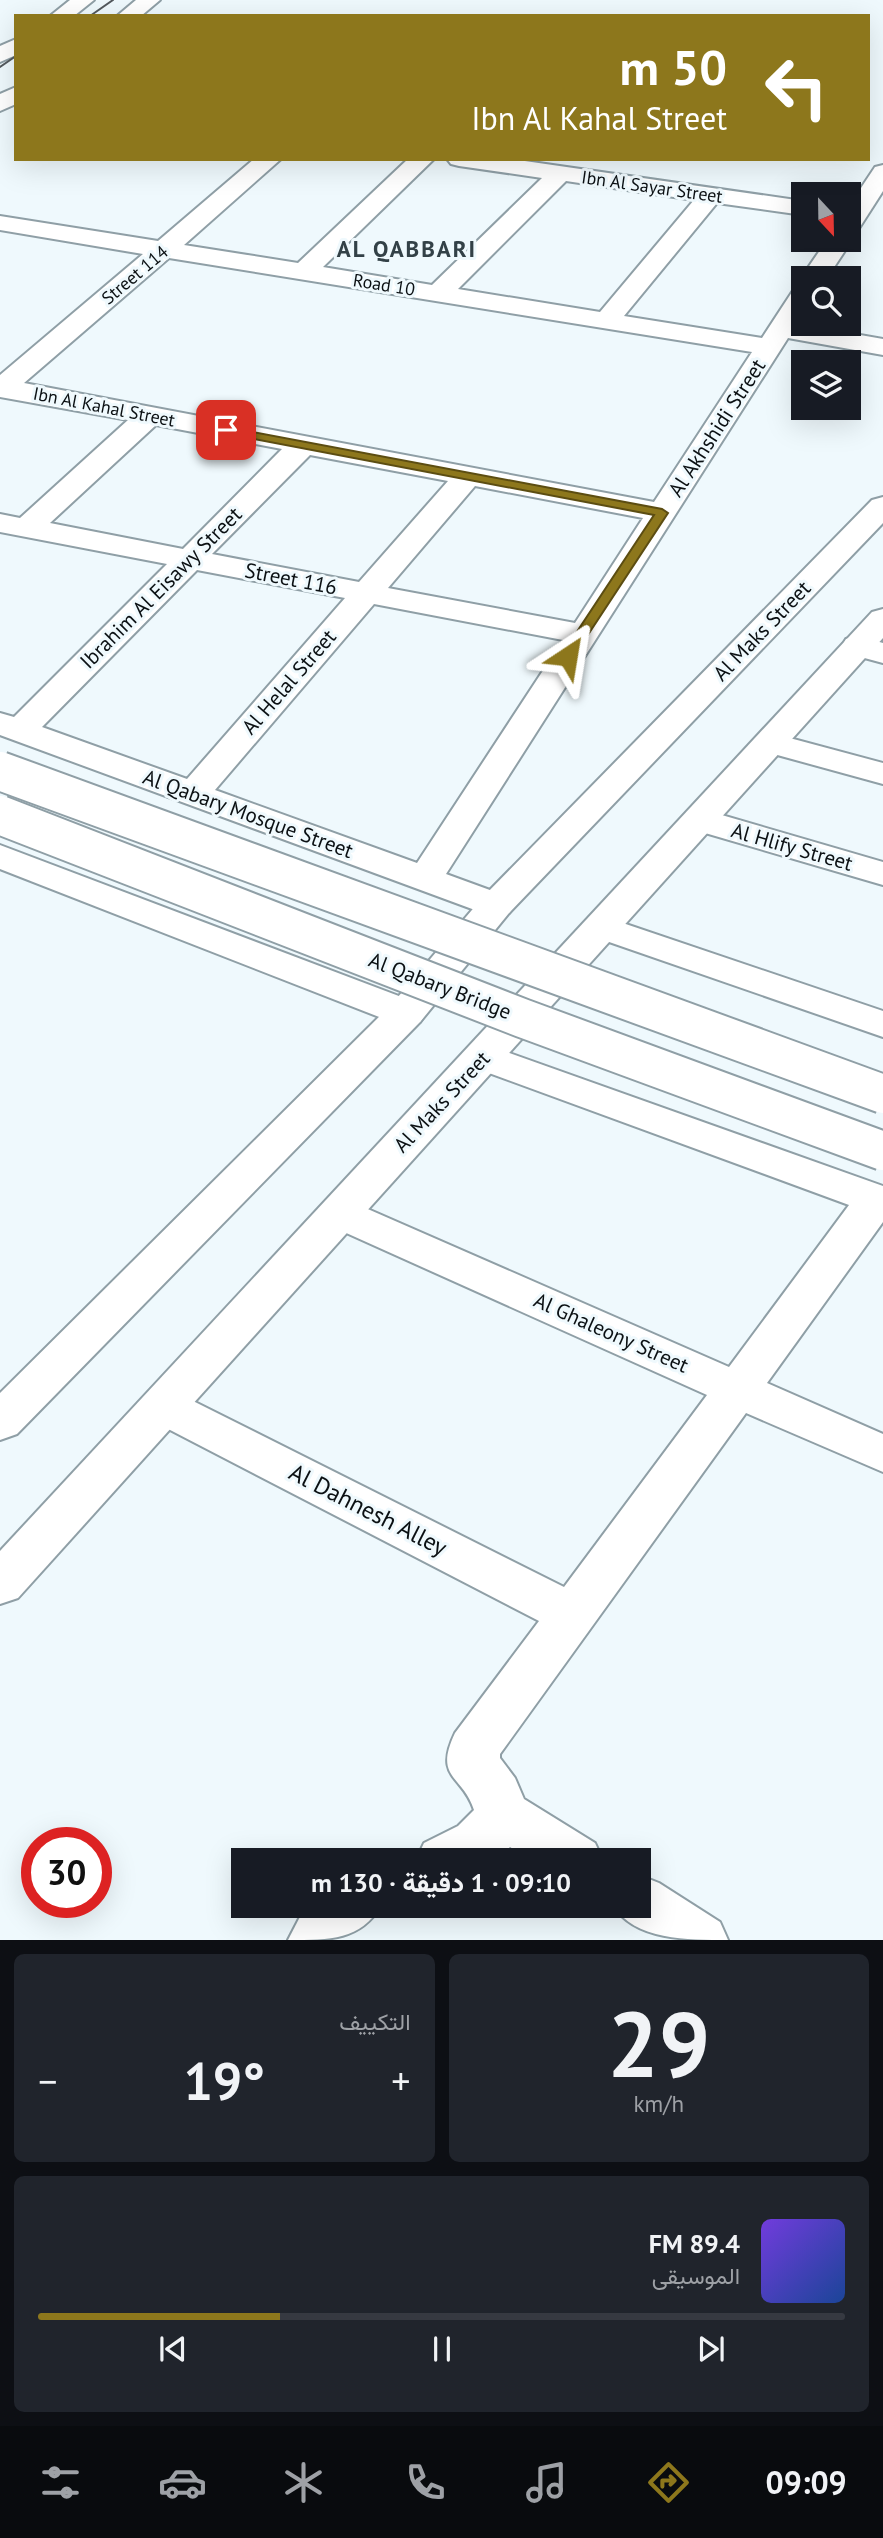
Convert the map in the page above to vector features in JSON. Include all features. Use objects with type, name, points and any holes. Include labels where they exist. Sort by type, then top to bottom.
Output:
[{"type":"street","points":[[63,14],[84,0]]},
{"type":"street","points":[[130,14],[150,0]]},
{"type":"street","name":"Street 114","points":[[1,388],[267,161]]},
{"type":"street","points":[[304,272],[420,161]]},
{"type":"street","name":"Ibn Al Sayar Street","points":[[473,161],[791,206]]},
{"type":"street","points":[[861,204],[883,172]]},
{"type":"street","points":[[438,294],[561,174]]},
{"type":"street","points":[[606,321],[711,195]]},
{"type":"street","points":[[0,244],[12,225]]},
{"type":"street","name":"Road 10","points":[[12,225],[606,321],[883,347]]},
{"type":"street","name":"Al Akhshidi Street","points":[[425,879],[791,313]]},
{"type":"street","name":"Ibn Al Kahal Street","points":[[1,388],[662,513]]},
{"type":"street","points":[[13,525],[149,416]]},
{"type":"street","name":"Ibrahim Al Eisawy Street","points":[[10,726],[190,559],[303,445]]},
{"type":"street","name":"Al Helal Street","points":[[193,794],[468,476]]},
{"type":"street","name":"Al Maks Street","points":[[0,1422],[406,1013],[496,905],[883,506]]},
{"type":"street","name":"Street 116","points":[[13,525],[582,634]]},
{"type":"street","name":"Al Maks Street","points":[[0,1584],[771,743],[875,639]]},
{"type":"street","name":"Al Qabary Mosque Street","points":[[10,726],[496,905]]},
{"type":"street","points":[[771,743],[883,774]]},
{"type":"street","points":[[0,771],[883,1094]]},
{"type":"street","name":"Al Qabary Bridge","points":[[0,815],[522,1018],[883,1151]]},
{"type":"street","name":"Al Hlify Street","points":[[701,820],[883,874]]},
{"type":"street","points":[[0,856],[406,1013]]},
{"type":"street","points":[[602,927],[883,1025]]},
{"type":"street","points":[[484,1057],[880,1201],[737,1389],[474,1749],[474,1764],[496,1794],[502,1813],[557,1848]]},
{"type":"street","name":"Al Ghaleony Street","points":[[339,1213],[883,1454]]},
{"type":"street","name":"Al Dahnesh Alley","points":[[163,1406],[572,1614]]},
{"type":"street","points":[[474,1848],[491,1832],[502,1813]]},
{"type":"street","points":[[651,1908],[700,1940]]},
{"type":"street","points":[[316,1940],[322,1931],[338,1918]]},
{"type":"tram line","points":[[93,14],[113,0]]},
{"type":"tram line","points":[[0,67],[14,57]]},
{"type":"district","name":"AL QABBARI","points":[[407,249]]},
{"type":"route","points":[[226,430],[662,513],[568,656]]}]
